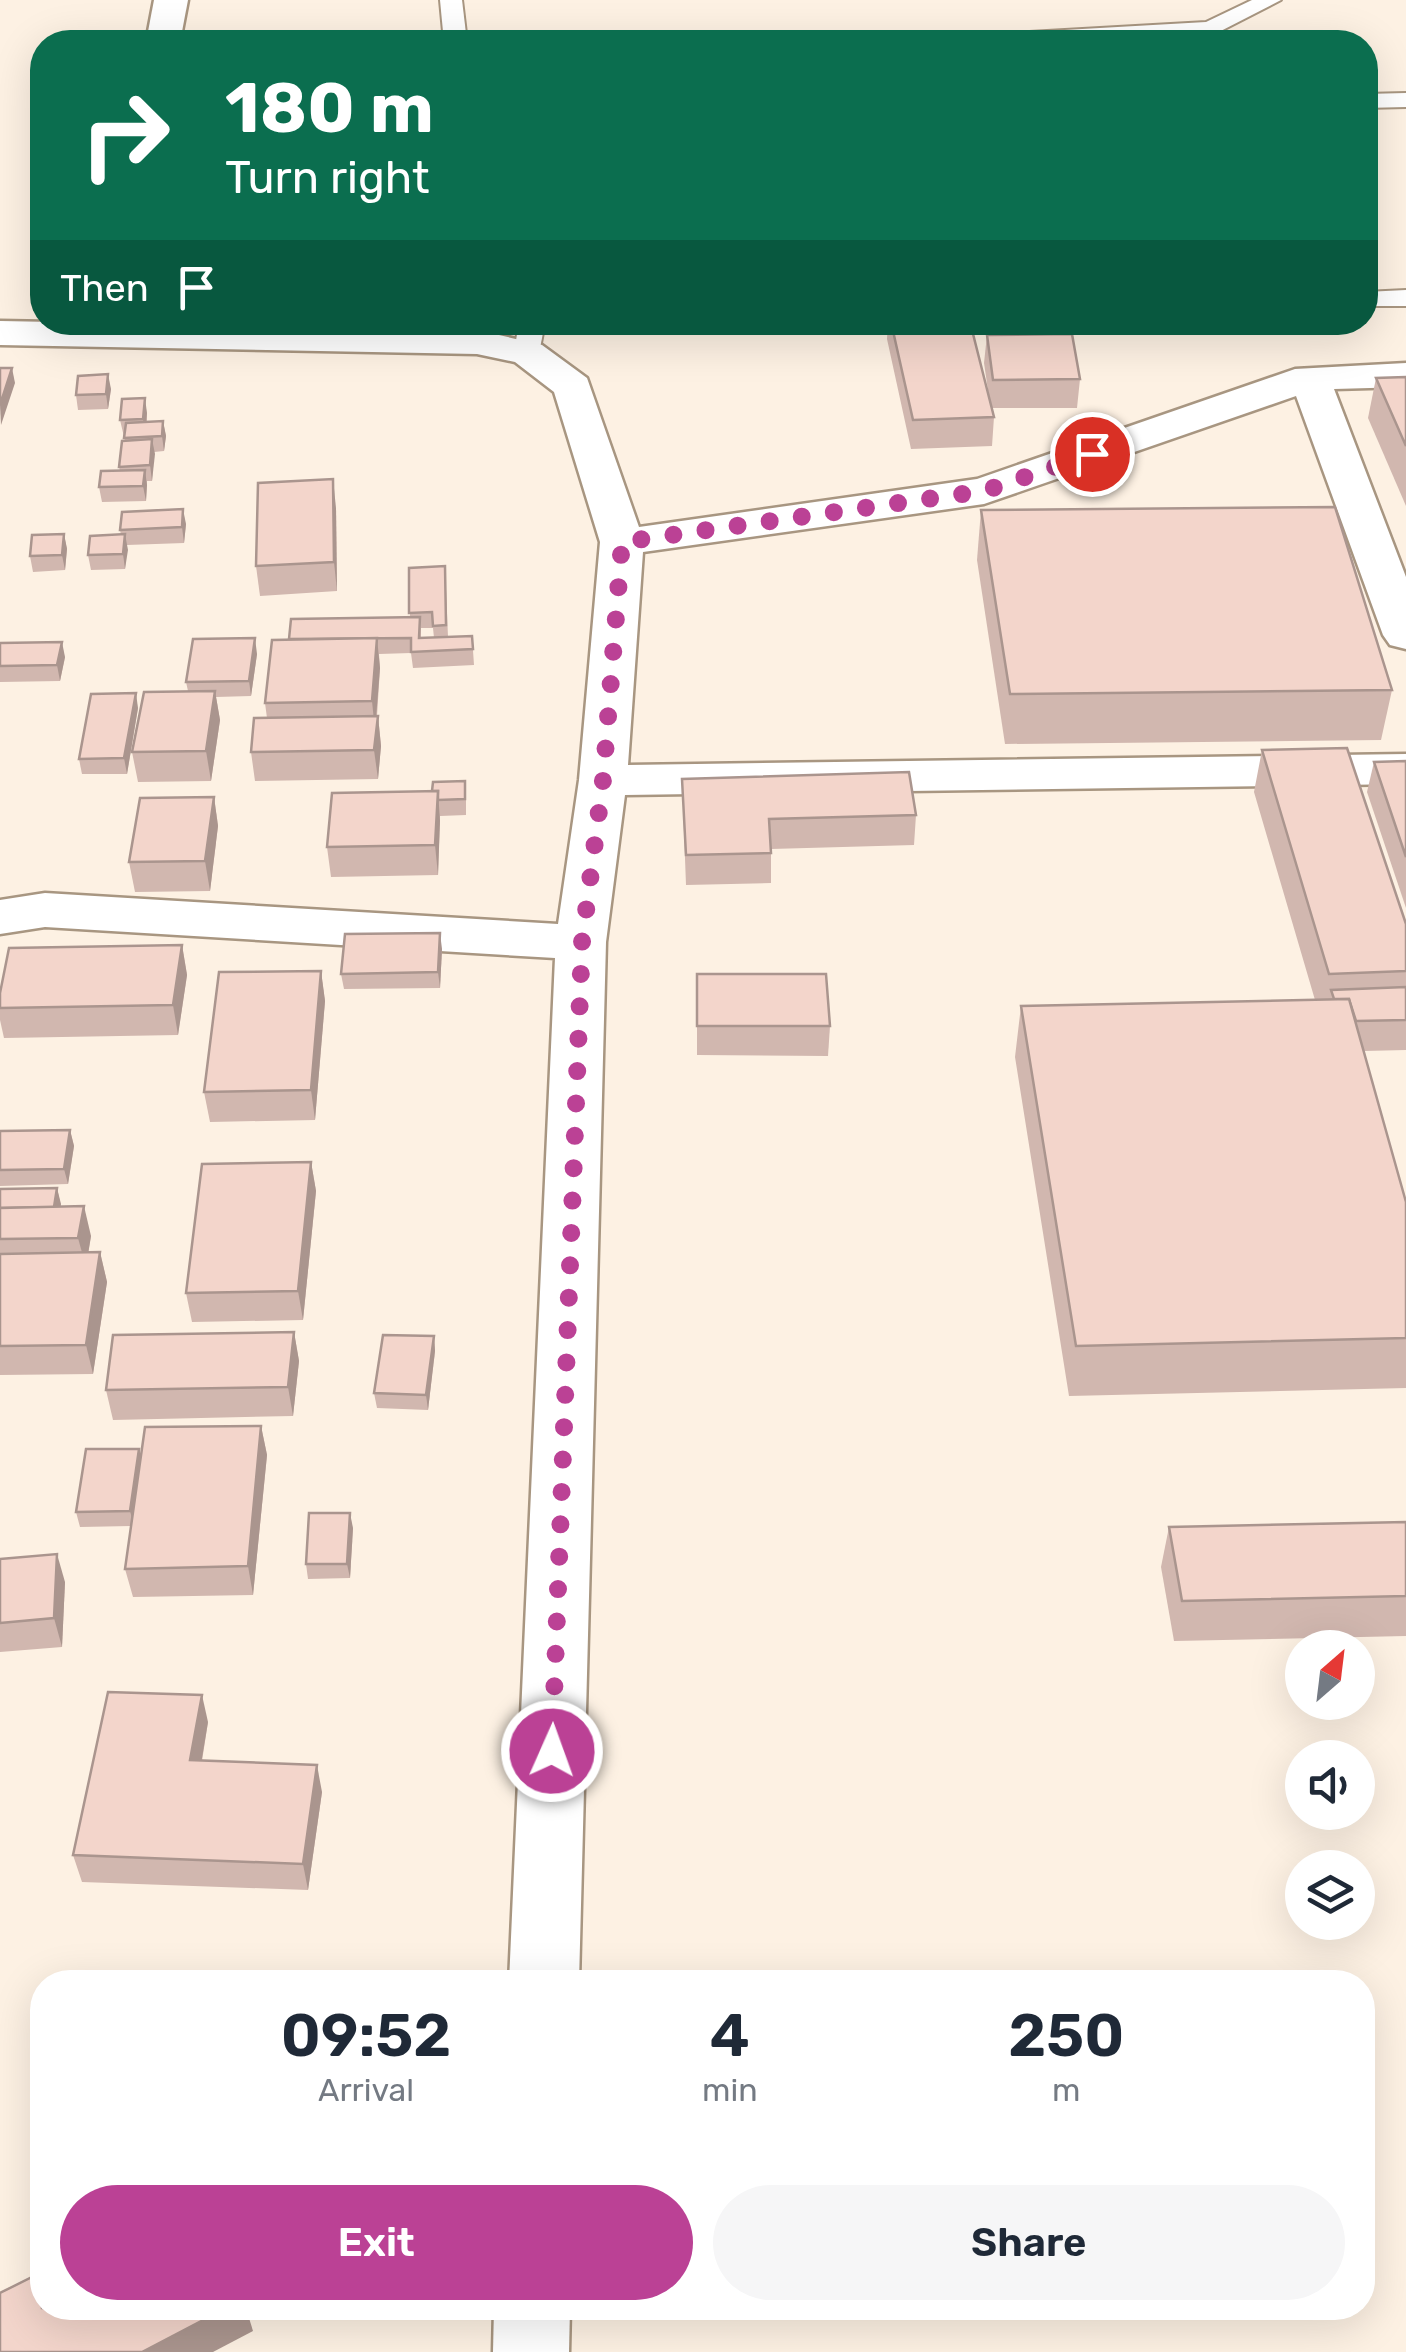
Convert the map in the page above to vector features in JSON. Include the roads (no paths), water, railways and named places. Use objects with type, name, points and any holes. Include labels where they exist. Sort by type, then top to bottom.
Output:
[{"type":"street","points":[[165,30],[171,0]]},
{"type":"street","points":[[0,333],[30,332]]},
{"type":"street","points":[[277,335],[477,342],[530,338],[572,387],[622,542],[603,780],[582,942],[544,1970]]},
{"type":"street","points":[[622,542],[984,491],[1308,378],[1406,376]]},
{"type":"street","points":[[1308,378],[1406,635]]},
{"type":"street","points":[[603,780],[1406,769]]},
{"type":"street","points":[[0,917],[45,910],[582,942]]},
{"type":"street","points":[[530,2352],[531,2320]]},
{"type":"lane","points":[[451,0],[455,30]]},
{"type":"lane","points":[[1193,30],[1211,29],[1270,0]]},
{"type":"lane","points":[[1378,101],[1406,100]]},
{"type":"lane","points":[[1378,299],[1406,298]]}]
